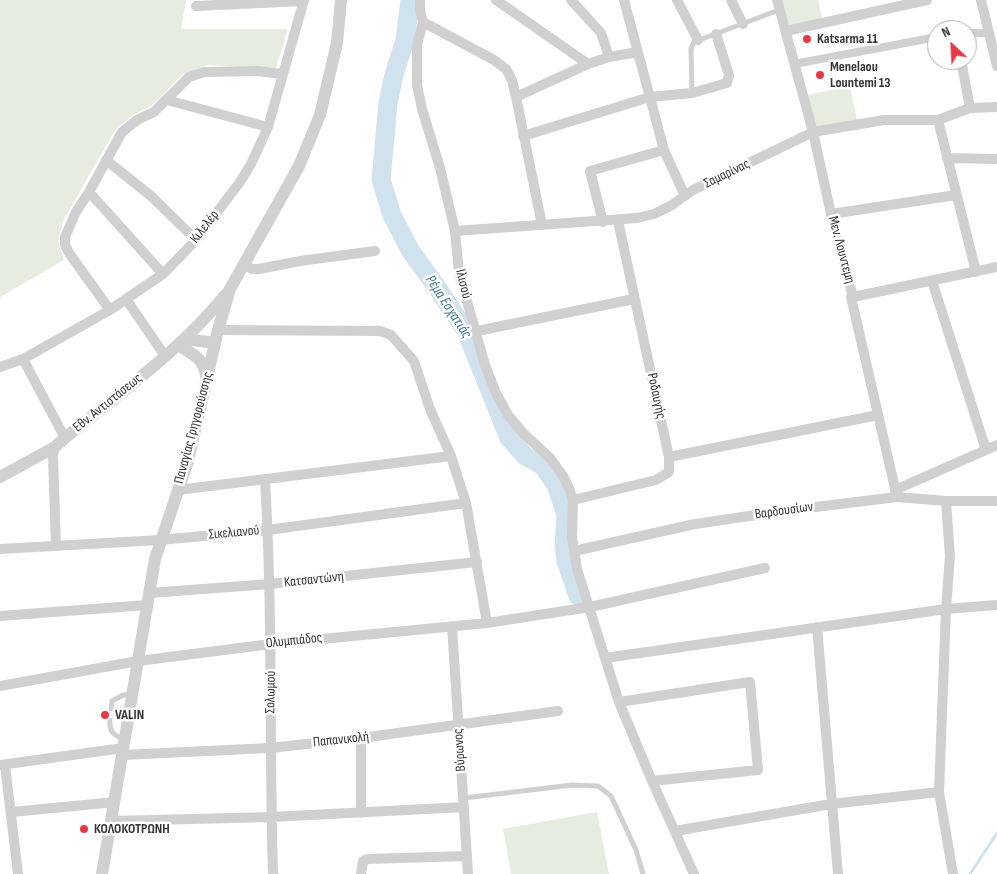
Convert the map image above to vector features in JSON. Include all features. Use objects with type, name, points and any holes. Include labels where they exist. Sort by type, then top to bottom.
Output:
[{"type":"street","points":[[196,6],[304,0]]},
{"type":"street","name":"Κιλελέρ","points":[[0,367],[23,359],[110,310],[163,274],[196,240],[240,182],[251,164],[268,127],[304,0]]},
{"type":"street","name":"Παναγίας Γρηγορούσσης","points":[[102,874],[148,599],[160,540],[188,461],[230,289],[299,166],[320,115],[337,43],[341,0]]},
{"type":"street","points":[[420,0],[420,10],[424,22],[494,60],[506,69],[512,80],[542,226]]},
{"type":"street","points":[[496,0],[588,64]]},
{"type":"street","points":[[571,0],[601,33],[609,57]]},
{"type":"street","points":[[624,0],[664,150],[685,196]]},
{"type":"street","points":[[677,0],[698,40]]},
{"type":"street","points":[[731,0],[743,24]]},
{"type":"street","points":[[786,31],[927,0]]},
{"type":"street","points":[[981,0],[997,66]]},
{"type":"street","name":"Μεν. Λουντεμη","points":[[779,5],[813,132],[831,214],[853,297],[851,297],[896,494]]},
{"type":"street","name":"Ιλισού","points":[[424,22],[417,45],[417,85],[455,231],[459,273],[477,331],[485,365],[496,393],[508,415],[523,433],[550,458],[569,488],[572,500],[572,538],[577,569],[604,658],[619,702],[694,874]]},
{"type":"street","points":[[977,33],[989,33]]},
{"type":"street","points":[[523,136],[650,96],[692,93],[727,83],[729,75],[716,34]]},
{"type":"street","points":[[794,64],[927,39]]},
{"type":"street","points":[[516,98],[588,64],[609,57],[638,52]]},
{"type":"street","points":[[963,70],[970,108]]},
{"type":"street","points":[[110,310],[69,253],[65,245],[65,237],[76,212],[122,132],[137,120],[154,112],[189,77],[204,72],[258,71],[282,74]]},
{"type":"street","points":[[167,100],[268,127]]},
{"type":"street","name":"Σαμαρίνας","points":[[455,231],[618,221],[638,218],[654,214],[672,205],[693,190],[813,132],[884,120],[938,120],[970,108],[997,107]]},
{"type":"street","points":[[938,120],[976,272]]},
{"type":"street","points":[[603,222],[590,171],[664,150]]},
{"type":"street","points":[[947,158],[997,159]]},
{"type":"street","points":[[106,160],[151,196],[196,240]]},
{"type":"street","points":[[89,192],[163,274]]},
{"type":"street","points":[[831,214],[956,195]]},
{"type":"street","name":"Ροδαυγής","points":[[618,221],[669,457]]},
{"type":"street","points":[[244,264],[252,269],[259,269],[300,261],[375,251]]},
{"type":"street","points":[[853,297],[997,267]]},
{"type":"street","points":[[932,281],[986,450]]},
{"type":"street","name":"Εθν. Αντιστάσεως","points":[[0,477],[60,442],[166,356],[211,313],[230,289]]},
{"type":"street","points":[[126,299],[166,356]]},
{"type":"street","points":[[477,331],[634,299]]},
{"type":"street","points":[[181,342],[217,337],[386,332],[398,342],[414,361],[430,409],[451,456],[466,503],[487,623]]},
{"type":"street","points":[[181,342],[198,357],[205,367],[207,379]]},
{"type":"street","points":[[23,359],[60,442],[53,456],[56,546]]},
{"type":"street","points":[[572,500],[656,480],[670,472],[669,457],[878,415]]},
{"type":"street","points":[[896,494],[997,445]]},
{"type":"street","points":[[178,490],[451,456]]},
{"type":"street","name":"Σολωμού","points":[[265,480],[270,584],[270,748],[273,874]]},
{"type":"street","name":"Βαρδουσίων","points":[[574,551],[695,524],[896,494],[946,501],[997,501]]},
{"type":"street","points":[[946,501],[950,556],[946,609],[939,792],[953,874]]},
{"type":"street","name":"Σικελιανού","points":[[0,549],[160,540],[268,530],[466,503]]},
{"type":"street","name":"Κατσαντώνη","points":[[0,616],[477,562]]},
{"type":"street","name":"Ολυμπιάδος","points":[[0,686],[138,661],[271,644],[487,623],[590,607],[765,568]]},
{"type":"street","points":[[604,658],[946,609],[997,606]]},
{"type":"street","name":"Βύρωνος","points":[[452,626],[468,874]]},
{"type":"street","points":[[817,627],[838,874]]},
{"type":"street","points":[[619,702],[750,682],[758,770],[652,781]]},
{"type":"street","name":"Παπανικολή","points":[[3,765],[123,748],[270,748],[361,738],[558,711]]},
{"type":"street","points":[[361,738],[361,813]]},
{"type":"street","points":[[3,765],[12,812],[18,874]]},
{"type":"street","points":[[675,831],[831,804],[939,792]]},
{"type":"street","points":[[12,812],[115,802]]},
{"type":"street","points":[[112,821],[361,813],[464,802]]},
{"type":"street","points":[[361,874],[363,861],[368,858],[467,856]]},
{"type":"lane","points":[[692,93],[691,49],[694,42],[743,24],[779,5]]},
{"type":"lane","points":[[111,709],[112,701],[116,698],[132,695]]},
{"type":"lane","points":[[110,720],[109,728],[123,748]]},
{"type":"lane","points":[[464,802],[572,786],[598,786],[611,796],[636,850],[643,874]]},
{"type":"shaded area","points":[[0,0],[186,0],[181,29],[288,29],[276,68],[207,65],[183,74],[154,104],[133,115],[115,130],[63,221],[58,241],[64,260],[0,297]]},
{"type":"shaded area","points":[[782,0],[818,0],[822,19],[789,27]]},
{"type":"shaded area","points":[[850,86],[857,120],[815,129],[807,95]]},
{"type":"shaded area","points":[[597,812],[609,874],[511,874],[503,829]]},
{"type":"waterway","name":"Ρέμα Εσχατιάς","points":[[410,0],[405,40],[394,75],[388,103],[381,180],[392,215],[410,250],[466,331],[509,438],[525,456],[543,466],[556,485],[566,514],[564,546],[566,561],[578,596]]},
{"type":"waterway","points":[[970,874],[997,833]]},
{"type":"place","name":"Katsarma 11","points":[[807,39]]},
{"type":"place","name":"Menelaou Lountemi 13","points":[[820,75]]},
{"type":"place","name":"VALIN","points":[[105,715]]},
{"type":"place","name":"ΚΟΛΟΚΟΤΡΩΝΗ","points":[[84,829]]}]
